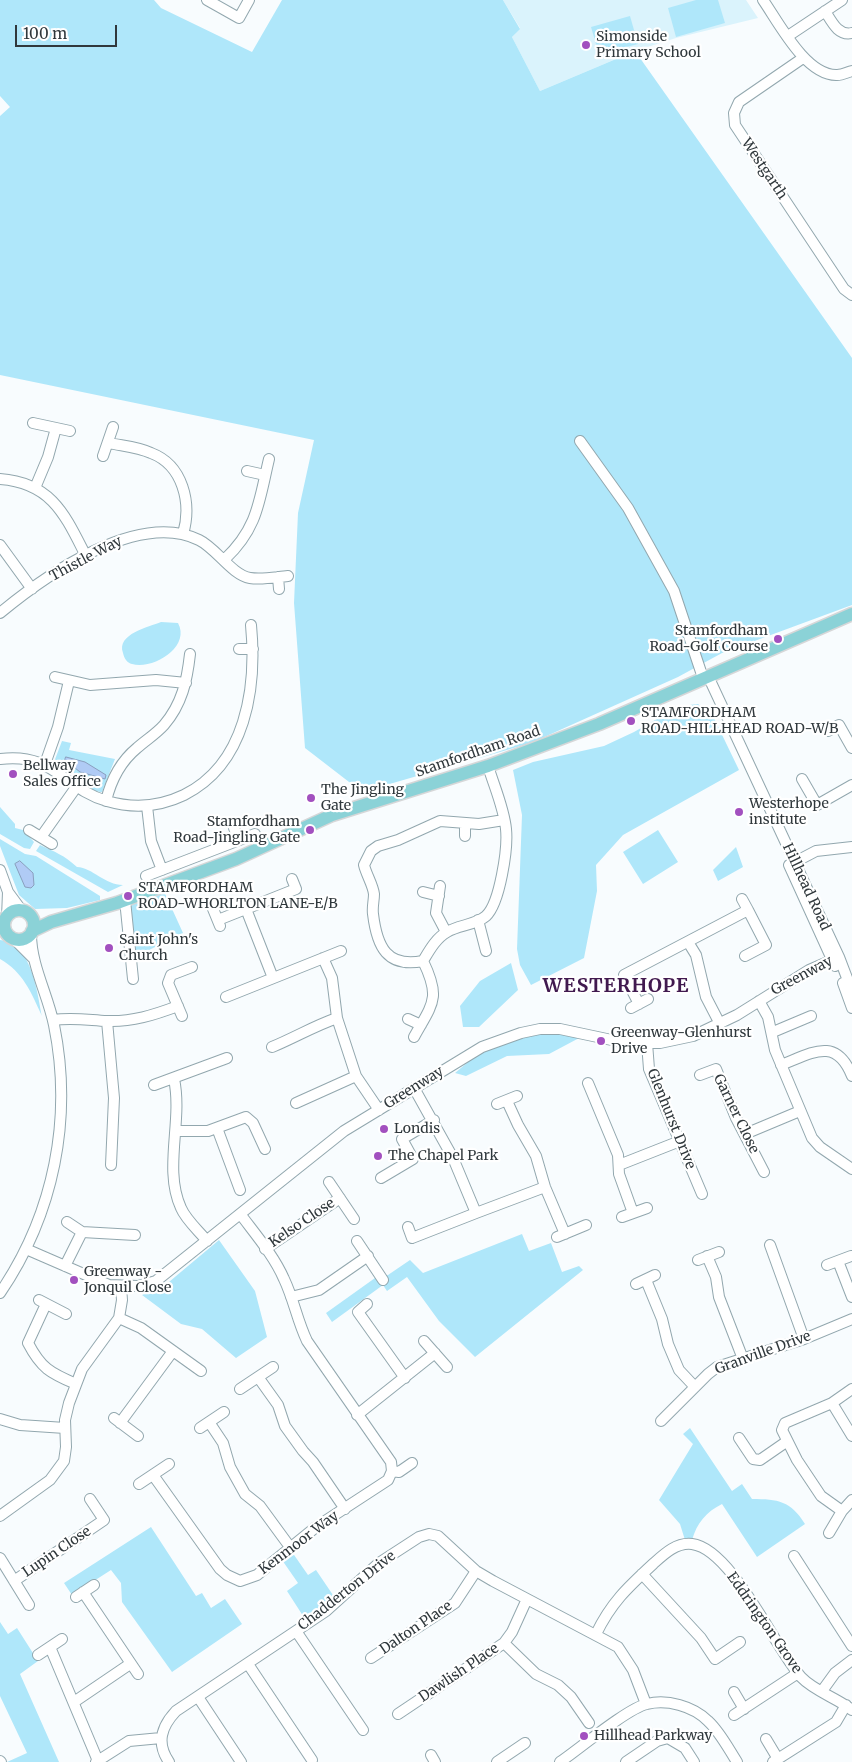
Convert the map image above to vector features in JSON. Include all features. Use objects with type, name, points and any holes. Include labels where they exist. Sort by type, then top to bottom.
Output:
[{"type":"main road","name":"Stamfordham Road","points":[[31,932],[51,922],[125,900],[236,859],[332,815],[488,766],[599,724],[852,614]]},
{"type":"main road","points":[[26,913],[33,923],[31,932],[23,939],[8,938],[4,921],[14,912],[26,913],[51,922]]},
{"type":"street","points":[[207,0],[239,18],[249,0]]},
{"type":"street","points":[[763,0],[803,58],[820,71],[837,76],[852,71]]},
{"type":"street","points":[[788,36],[842,0]]},
{"type":"street","points":[[825,11],[838,30],[844,34],[852,33]]},
{"type":"street","points":[[227,24],[232,14]]},
{"type":"street","name":"Westgarth","points":[[803,58],[740,102],[734,113],[734,125],[844,289],[852,295]]},
{"type":"street","points":[[33,424],[70,431]]},
{"type":"street","points":[[103,456],[113,427]]},
{"type":"street","points":[[35,488],[48,457],[56,428]]},
{"type":"street","name":"Hillhead Road","points":[[580,441],[628,508],[674,591],[706,677],[728,719],[791,864],[824,925],[835,959],[852,991]]},
{"type":"street","points":[[109,443],[150,452],[162,459],[175,472],[181,482],[187,511],[183,534]]},
{"type":"street","points":[[225,560],[242,542],[252,527],[269,459]]},
{"type":"street","points":[[247,471],[265,475]]},
{"type":"street","points":[[0,479],[19,482],[35,488],[50,498],[61,510],[86,556]]},
{"type":"street","name":"Thistle Way","points":[[0,612],[32,588],[86,556],[131,536],[160,532],[183,534],[207,544],[239,573],[250,578],[283,576],[279,589]]},
{"type":"street","points":[[0,545],[32,588]]},
{"type":"street","points":[[0,759],[22,759],[45,764],[60,772],[77,786],[106,801],[147,806],[169,801],[197,788],[225,760],[237,739],[243,721],[251,679],[253,649],[251,626]]},
{"type":"street","points":[[239,649],[253,649]]},
{"type":"street","points":[[106,801],[118,770],[133,751],[168,720],[179,702],[186,683],[190,654]]},
{"type":"street","points":[[55,677],[98,685],[156,680],[186,683]]},
{"type":"street","points":[[45,764],[58,727],[69,681]]},
{"type":"street","points":[[828,731],[839,725],[852,748]]},
{"type":"street","points":[[488,766],[504,820],[506,841],[498,890],[493,905],[486,917],[446,932],[436,942],[423,961],[406,964],[396,962],[381,946],[373,915],[374,894],[364,864],[371,851],[384,843],[398,840],[440,821],[479,824],[504,820]]},
{"type":"street","points":[[802,779],[817,805],[852,785]]},
{"type":"street","points":[[41,838],[77,786]]},
{"type":"street","points":[[147,806],[151,841],[162,870]]},
{"type":"street","points":[[465,824],[465,836]]},
{"type":"street","points":[[234,828],[239,840]]},
{"type":"street","points":[[29,830],[52,844]]},
{"type":"street","points":[[146,876],[255,834]]},
{"type":"street","points":[[852,846],[816,851],[791,864],[835,959],[852,1008]]},
{"type":"street","points":[[0,870],[8,892],[26,913]]},
{"type":"street","points":[[211,904],[219,923],[246,909],[296,889],[292,879]]},
{"type":"street","points":[[423,892],[439,891],[436,913],[446,932]]},
{"type":"street","points":[[4,921],[8,892]]},
{"type":"street","points":[[742,899],[766,945],[745,956]]},
{"type":"street","points":[[125,900],[133,979]]},
{"type":"street","points":[[246,909],[273,978]]},
{"type":"street","points":[[640,1003],[624,975],[748,910]]},
{"type":"street","points":[[478,920],[486,951]]},
{"type":"street","points":[[0,1293],[26,1249],[51,1184],[60,1132],[62,1076],[53,1020],[33,959],[31,932]]},
{"type":"street","points":[[8,938],[33,959]]},
{"type":"street","points":[[688,942],[696,955],[706,997],[720,1024]]},
{"type":"street","points":[[226,997],[341,951]]},
{"type":"street","points":[[323,958],[332,978],[337,1018],[356,1076],[379,1110]]},
{"type":"street","name":"Greenway","points":[[26,1249],[109,1285],[121,1287],[156,1281],[241,1215],[307,1159],[379,1110],[482,1047],[522,1033],[540,1029],[560,1029],[620,1042],[660,1043],[693,1036],[720,1024],[809,970],[835,959]]},
{"type":"street","points":[[414,1037],[434,995],[433,982],[423,961]]},
{"type":"street","points":[[182,1016],[168,983],[171,975],[192,967]]},
{"type":"street","points":[[759,1001],[768,1017],[781,1065],[812,1138],[820,1148],[852,1169]]},
{"type":"street","points":[[53,1020],[80,1017],[107,1021],[151,1017],[178,1006]]},
{"type":"street","points":[[773,1032],[812,1016]]},
{"type":"street","points":[[272,1047],[296,1037],[314,1026],[337,1018]]},
{"type":"street","points":[[408,1019],[421,1025]]},
{"type":"street","points":[[107,1021],[114,1098],[110,1165]]},
{"type":"street","name":"Glenhurst Drive","points":[[647,1043],[649,1069],[702,1194]]},
{"type":"street","points":[[781,1065],[814,1052],[826,1051],[840,1055],[847,1064],[852,1076]]},
{"type":"street","points":[[154,1085],[227,1058]]},
{"type":"street","name":"Garner Close","points":[[700,1075],[716,1069],[764,1172]]},
{"type":"street","points":[[296,1103],[356,1076]]},
{"type":"street","points":[[174,1079],[178,1098],[174,1182],[181,1209],[207,1241]]},
{"type":"street","points":[[588,1083],[618,1155],[619,1174],[633,1213]]},
{"type":"street","points":[[414,1088],[434,1120],[453,1158],[476,1214]]},
{"type":"street","points":[[507,1100],[518,1125],[536,1156],[561,1235],[586,1225]]},
{"type":"street","points":[[745,1134],[800,1110]]},
{"type":"street","points":[[176,1131],[189,1132],[216,1128],[246,1116],[253,1123],[265,1148]]},
{"type":"street","points":[[381,1178],[413,1159],[402,1139],[434,1120]]},
{"type":"street","points":[[216,1128],[240,1190]]},
{"type":"street","points":[[619,1165],[680,1140]]},
{"type":"street","name":"Kelso Close","points":[[329,1182],[354,1219]]},
{"type":"street","points":[[408,1227],[412,1238],[545,1187]]},
{"type":"street","name":"Kelso Close","points":[[265,1249],[340,1198]]},
{"type":"street","points":[[622,1217],[647,1208]]},
{"type":"street","points":[[241,1215],[275,1261],[307,1341],[391,1462],[392,1471]]},
{"type":"street","points":[[67,1222],[82,1232],[135,1234]]},
{"type":"street","points":[[65,1266],[82,1232]]},
{"type":"street","points":[[357,1241],[383,1280]]},
{"type":"street","points":[[770,1245],[804,1339]]},
{"type":"street","points":[[719,1252],[703,1258],[716,1277],[719,1297],[743,1359]]},
{"type":"street","points":[[291,1297],[319,1290],[368,1256]]},
{"type":"street","points":[[828,1265],[850,1256]]},
{"type":"street","points":[[838,1261],[852,1297]]},
{"type":"street","points":[[636,1284],[650,1278],[679,1370],[694,1386]]},
{"type":"street","points":[[0,1516],[58,1473],[64,1462],[66,1447],[65,1428],[76,1384],[90,1357],[119,1318],[122,1300],[121,1287]]},
{"type":"street","points":[[66,1314],[42,1302],[28,1343],[37,1360],[50,1373],[76,1384]]},
{"type":"street","points":[[368,1304],[358,1312],[405,1378]]},
{"type":"street","points":[[119,1318],[141,1328],[201,1371]]},
{"type":"street","name":"Granville Drive","points":[[661,1420],[694,1386],[717,1367],[804,1339],[852,1319]]},
{"type":"street","points":[[424,1340],[447,1367]]},
{"type":"street","points":[[138,1436],[117,1420],[173,1351]]},
{"type":"street","points":[[357,1415],[435,1353]]},
{"type":"street","points":[[240,1389],[273,1367]]},
{"type":"street","points":[[258,1377],[278,1405],[286,1426],[345,1509]]},
{"type":"street","points":[[842,1511],[821,1496],[786,1442],[782,1430],[785,1423],[832,1403],[852,1389]]},
{"type":"street","points":[[832,1403],[852,1436]]},
{"type":"street","points":[[224,1412],[205,1425],[223,1443],[230,1467],[245,1494],[260,1506],[290,1548]]},
{"type":"street","points":[[0,1419],[20,1425],[65,1428]]},
{"type":"street","points":[[738,1438],[753,1459],[760,1460],[786,1442]]},
{"type":"street","name":"Kenmoor Way","points":[[152,1475],[207,1552],[227,1575],[240,1581],[250,1579],[290,1548],[388,1480],[392,1471],[399,1472],[412,1463]]},
{"type":"street","points":[[139,1484],[170,1464]]},
{"type":"street","name":"Lupin Close","points":[[14,1581],[104,1520],[90,1500]]},
{"type":"street","points":[[829,1533],[842,1511],[852,1500]]},
{"type":"street","name":"Chadderton Drive","points":[[160,1738],[169,1719],[198,1697],[296,1631],[342,1597],[379,1564],[419,1536],[429,1534],[438,1536],[476,1571],[618,1647],[626,1656],[646,1704]]},
{"type":"street","name":"Eddrington Grove","points":[[596,1634],[607,1611],[642,1574],[664,1555],[678,1546],[691,1544],[702,1547],[727,1569],[746,1592],[798,1673],[806,1682],[849,1707]]},
{"type":"street","points":[[794,1556],[852,1646]]},
{"type":"street","points":[[0,1558],[29,1605]]},
{"type":"street","name":"Dalton Place","points":[[371,1658],[455,1603],[476,1571]]},
{"type":"street","points":[[642,1574],[701,1638],[715,1659],[740,1642]]},
{"type":"street","points":[[94,1585],[79,1594],[138,1674]]},
{"type":"street","name":"Dawlish Place","points":[[398,1714],[504,1643],[512,1632],[527,1599]]},
{"type":"street","points":[[296,1631],[363,1730]]},
{"type":"street","points":[[38,1656],[62,1639]]},
{"type":"street","points":[[504,1643],[536,1674],[558,1685],[571,1697],[589,1723]]},
{"type":"street","points":[[50,1647],[97,1761],[129,1741],[160,1738],[165,1756],[169,1762]]},
{"type":"street","points":[[822,1691],[835,1673],[852,1660]]},
{"type":"street","points":[[74,1702],[130,1664]]},
{"type":"street","points":[[248,1664],[312,1760]]},
{"type":"street","points":[[734,1715],[798,1673]]},
{"type":"street","points":[[734,1692],[744,1708]]},
{"type":"street","points":[[198,1697],[242,1762]]},
{"type":"street","points":[[560,1762],[631,1711],[646,1704],[666,1702],[698,1714],[716,1730],[737,1762]]},
{"type":"street","points":[[766,1739],[776,1760],[836,1722],[849,1707]]},
{"type":"street","points":[[626,1762],[657,1741],[668,1738],[685,1748],[694,1762]]},
{"type":"street","points":[[497,1762],[525,1742]]},
{"type":"shaded area","points":[[0,0],[154,0],[161,8],[252,52],[282,0],[503,0],[520,29],[512,37],[540,91],[635,51],[852,358],[852,605],[722,653],[678,677],[531,743],[362,792],[305,748],[294,603],[298,513],[314,440],[0,375],[0,116],[10,107],[0,96]]},
{"type":"shaded area","name":"Simonside Primary School","points":[[503,0],[746,0],[758,18],[676,38],[635,51],[540,91],[512,37],[520,28]]},
{"type":"shaded area","points":[[696,0],[718,0],[725,23],[676,37],[668,8]]},
{"type":"shaded area","points":[[630,16],[638,44],[599,54],[591,27]]},
{"type":"shaded area","points":[[161,622],[178,623],[181,632],[175,648],[168,655],[150,664],[129,663],[123,653],[122,646],[124,641],[135,632]]},
{"type":"shaded area","points":[[698,704],[712,714],[739,770],[623,835],[596,865],[597,891],[584,958],[531,985],[520,965],[517,949],[522,815],[513,770],[533,762],[604,746],[662,716],[671,707]]},
{"type":"shaded area","points":[[62,741],[71,743],[69,750],[115,759],[102,792],[85,786],[74,773],[54,762]]},
{"type":"shaded area","points":[[66,757],[85,762],[106,775],[105,779],[80,772],[65,760]]},
{"type":"shaded area","points":[[0,807],[15,824],[15,828],[23,830],[34,842],[30,849],[24,848],[0,834]]},
{"type":"shaded area","points":[[658,830],[678,862],[643,884],[623,852]]},
{"type":"shaded area","points":[[0,839],[25,854],[36,856],[100,896],[100,900],[67,908],[35,909],[19,895],[0,846]]},
{"type":"shaded area","points":[[40,845],[64,857],[77,867],[88,870],[110,882],[123,885],[108,892],[36,851]]},
{"type":"shaded area","points":[[736,847],[743,867],[718,881],[713,870]]},
{"type":"shaded area","points":[[20,861],[33,873],[34,885],[31,888],[25,887],[15,864]]},
{"type":"shaded area","points":[[163,889],[183,933],[133,958],[130,903]]},
{"type":"shaded area","points":[[0,940],[11,943],[26,959],[35,982],[42,1016],[26,983],[15,970],[0,959]]},
{"type":"shaded area","points":[[511,963],[518,990],[479,1027],[463,1027],[460,1006],[480,981]]},
{"type":"shaded area","points":[[545,1032],[581,1037],[549,1054],[507,1056],[466,1076],[455,1073],[480,1052],[517,1038]]},
{"type":"shaded area","points":[[522,1234],[529,1251],[551,1243],[562,1272],[579,1266],[583,1270],[475,1357],[439,1321],[407,1277],[387,1291],[383,1285],[332,1322],[326,1313],[375,1278],[388,1275],[410,1260],[423,1273]]},
{"type":"shaded area","points":[[219,1240],[255,1291],[267,1337],[236,1358],[202,1329],[181,1324],[142,1295],[163,1287]]},
{"type":"shaded area","points":[[690,1428],[732,1491],[742,1484],[752,1499],[783,1503],[794,1510],[805,1524],[757,1557],[722,1504],[703,1519],[692,1540],[685,1540],[680,1524],[659,1500],[693,1444],[683,1434]]},
{"type":"shaded area","points":[[151,1527],[196,1596],[202,1593],[211,1608],[225,1599],[242,1624],[172,1672],[122,1602],[121,1583],[111,1570],[72,1595],[64,1583]]},
{"type":"shaded area","points":[[292,1552],[308,1575],[316,1570],[335,1598],[305,1619],[287,1591],[298,1583],[282,1560]]},
{"type":"shaded area","points":[[0,1622],[8,1634],[17,1628],[38,1661],[20,1674],[59,1762],[7,1762],[27,1753],[0,1696]]},
{"type":"place","name":"Simonside Primary School","points":[[586,45]]},
{"type":"place","name":"Stamfordham Road-Golf Course","points":[[778,639]]},
{"type":"place","name":"STAMFORDHAM ROAD-HILLHEAD ROAD-W/B","points":[[631,721]]},
{"type":"place","name":"Bellway Sales Office","points":[[13,774]]},
{"type":"place","name":"The Jingling Gate","points":[[311,798]]},
{"type":"place","name":"Westerhope institute","points":[[739,812]]},
{"type":"place","name":"Stamfordham Road-Jingling Gate","points":[[310,830]]},
{"type":"place","name":"STAMFORDHAM ROAD-WHORLTON LANE-E/B","points":[[128,896]]},
{"type":"place","name":"Saint John's Church","points":[[109,948]]},
{"type":"place","name":"Greenway-Glenhurst Drive","points":[[601,1041]]},
{"type":"place","name":"Londis","points":[[384,1129]]},
{"type":"place","name":"The Chapel Park","points":[[378,1156]]},
{"type":"place","name":"Greenway - Jonquil Close","points":[[74,1280]]},
{"type":"place","name":"Hillhead Parkway","points":[[584,1736]]},
{"type":"district","name":"WESTERHOPE","points":[[616,987]]}]
